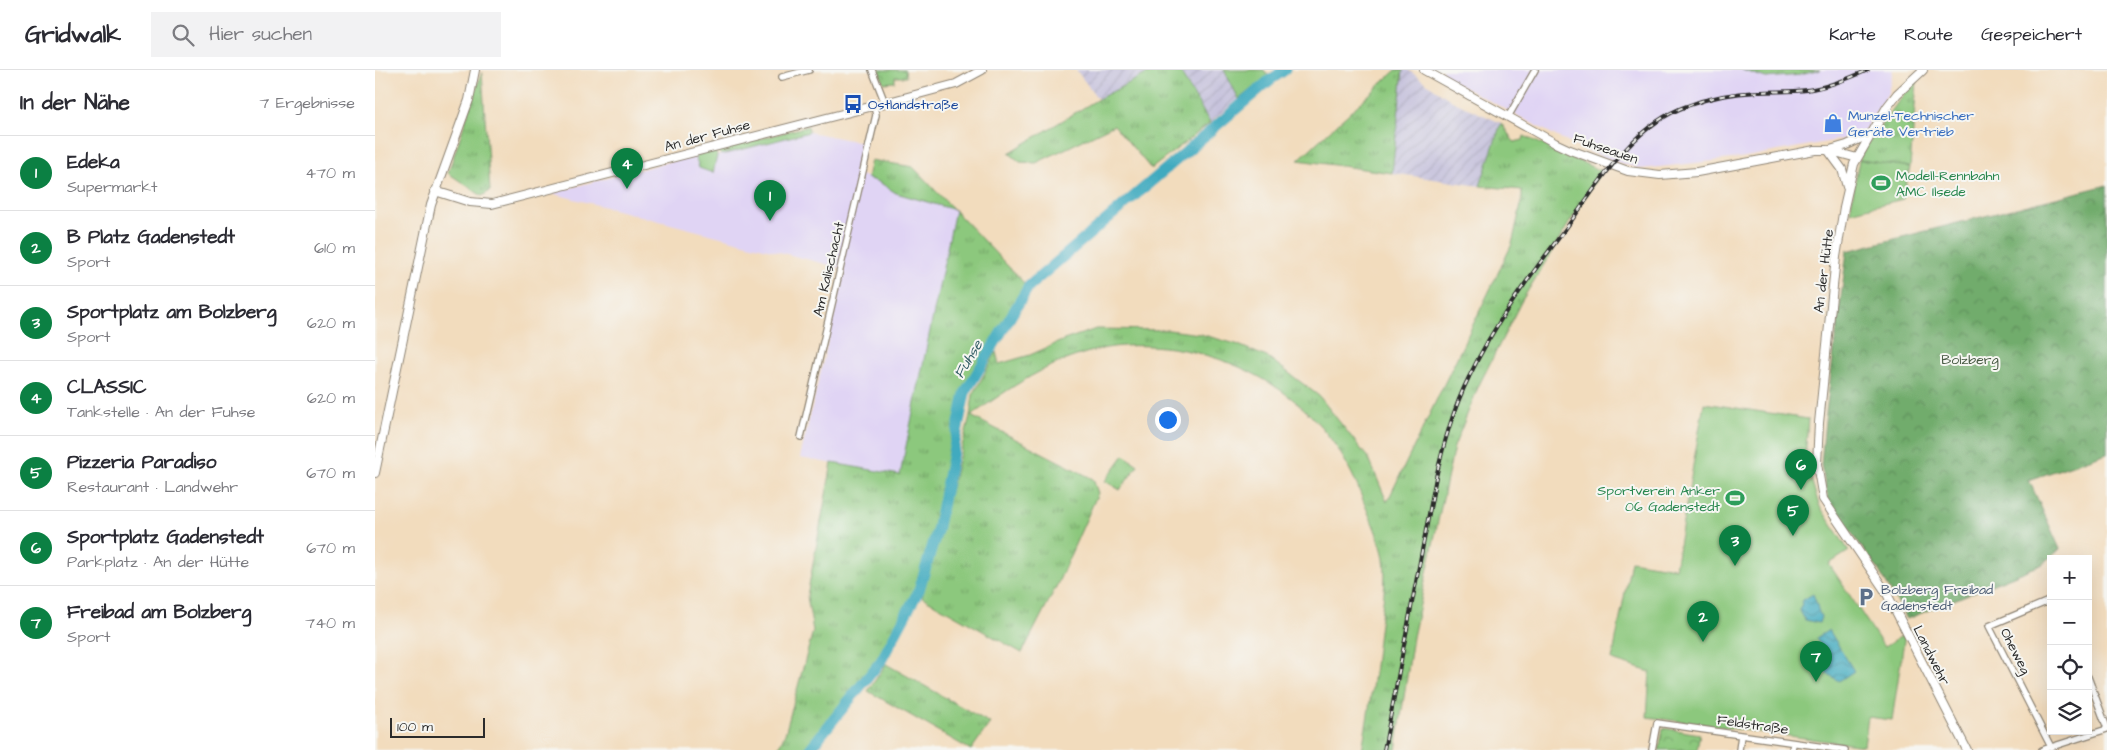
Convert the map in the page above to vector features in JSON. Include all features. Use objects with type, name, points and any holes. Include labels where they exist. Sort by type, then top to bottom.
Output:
[{"type":"street","points":[[375,473],[426,225],[435,191],[469,100],[475,70]]},
{"type":"street","points":[[782,77],[809,70]]},
{"type":"street","points":[[872,70],[885,103]]},
{"type":"street","name":"An der Fuhse","points":[[435,191],[469,202],[492,204],[956,84],[982,70]]},
{"type":"street","name":"Fuhseauen","points":[[1424,70],[1437,79],[1570,150],[1628,171],[1646,174],[1678,174],[1815,150],[1828,150],[1857,158]]},
{"type":"street","points":[[1508,117],[1535,70]]},
{"type":"street","name":"An der Hütte","points":[[1823,499],[1817,464],[1819,430],[1836,256],[1848,189],[1857,158],[1870,134],[1897,94],[1923,70]]},
{"type":"street","name":"Am Kalischacht","points":[[801,437],[876,115],[874,106]]},
{"type":"street","points":[[1848,189],[1842,169],[1828,150],[1847,145],[1870,134]]},
{"type":"street","name":"Landwehr","points":[[1823,499],[1834,518],[1886,592],[1967,750]]},
{"type":"street","name":"Oheweg","points":[[2047,602],[1989,626],[2051,747]]},
{"type":"street","points":[[2042,750],[2107,729],[2092,688]]},
{"type":"street","name":"Feldstraße","points":[[1652,750],[1657,723],[1845,750]]},
{"type":"street","points":[[1739,750],[1741,735]]},
{"type":"street","points":[[1792,750],[1793,742]]},
{"type":"shaded area","points":[[1076,70],[1154,70],[1098,99]]},
{"type":"shaded area","points":[[1179,70],[1224,70],[1239,99],[1210,123]]},
{"type":"shaded area","points":[[1403,70],[1408,70],[1452,101],[1501,123],[1480,186],[1392,173]]},
{"type":"shaded area","points":[[1442,70],[1893,70],[1888,93],[1864,131],[1848,138],[1740,158],[1641,169],[1610,160],[1571,144],[1443,76]]},
{"type":"shaded area","points":[[809,132],[865,143],[858,174],[879,182],[896,193],[955,210],[900,475],[800,458],[845,269],[551,193],[695,155],[713,173],[717,156]]},
{"type":"green space","points":[[878,70],[905,70],[906,77],[895,77],[895,82],[884,83]]},
{"type":"green space","points":[[1154,70],[1179,70],[1210,123],[1151,169],[1114,125],[1036,163],[1020,162],[1009,153],[1098,99]]},
{"type":"green space","points":[[1224,70],[1264,70],[1268,76],[1239,99]]},
{"type":"green space","points":[[1396,70],[1403,70],[1392,173],[1298,160]]},
{"type":"green space","points":[[1742,70],[1820,70],[1800,75],[1766,78]]},
{"type":"green space","points":[[482,72],[490,191],[482,196],[448,173]]},
{"type":"green space","points":[[1917,81],[1910,167],[1859,160],[1862,152],[1903,95]]},
{"type":"green space","points":[[1501,123],[1514,142],[1523,140],[1524,136],[1601,171],[1521,302],[1479,385],[1454,447],[1413,637],[1396,750],[1362,750],[1376,661],[1384,595],[1385,568],[1378,537],[1348,465],[1331,439],[1311,415],[1288,395],[1262,378],[1234,365],[1204,355],[1172,348],[1144,346],[1125,346],[1097,350],[1062,361],[1030,377],[1000,395],[971,416],[1093,479],[1098,493],[1057,585],[1022,653],[922,597],[970,416],[973,395],[996,352],[999,364],[1030,355],[1096,329],[1169,330],[1200,334],[1236,344],[1269,358],[1319,396],[1369,459],[1387,502],[1512,244],[1522,201],[1522,190],[1480,186]]},
{"type":"green space","points":[[808,126],[809,132],[721,155],[718,150]]},
{"type":"green space","points":[[715,150],[717,156],[713,173],[699,168],[695,155]]},
{"type":"green space","points":[[871,160],[913,167],[954,210],[896,193],[879,182],[867,178]]},
{"type":"green space","name":"Modell-Rennbahn AMC Ilsede","points":[[1859,160],[1910,167],[1903,199],[1850,212]]},
{"type":"green space","name":"Bolzberg","points":[[2107,185],[2107,453],[2029,480],[2060,549],[2053,555],[2047,555],[2047,560],[2043,564],[1907,619],[1878,569],[1829,502],[1821,465],[1847,251]]},
{"type":"green space","points":[[955,211],[1026,285],[963,392],[933,529],[917,585],[877,662],[803,750],[777,750],[785,734],[813,631],[807,596],[832,463],[900,475]]},
{"type":"green space","points":[[1704,403],[1808,419],[1805,459],[1819,505],[1849,551],[1829,564],[1884,647],[1905,634],[1892,720],[1868,717],[1864,746],[1647,717],[1650,672],[1612,660],[1631,561],[1675,568]]},
{"type":"green space","points":[[1124,455],[1138,465],[1120,490],[1105,481]]},
{"type":"green space","points":[[886,664],[990,723],[971,750],[868,691]]},
{"type":"green space","points":[[1663,728],[1700,734],[1697,750],[1659,750]]},
{"type":"water","points":[[1813,594],[1821,617],[1819,623],[1805,620],[1799,609],[1802,604],[1801,601]]},
{"type":"water","points":[[1829,630],[1854,671],[1839,681],[1823,671],[1829,661],[1816,638]]},
{"type":"waterway","name":"Fuhse","points":[[809,750],[881,661],[919,590],[937,531],[965,393],[1029,286],[1270,80],[1285,70]]},
{"type":"railway","points":[[1384,750],[1436,477],[1449,426],[1463,389],[1489,338],[1525,283],[1617,159],[1649,127],[1667,115],[1687,106],[1722,96],[1740,93],[1815,89],[1868,70]]},
{"type":"place","name":"Ostlandstraße","points":[[853,104]]},
{"type":"place","name":"Munzel-Technischer Geräte Vertrieb","points":[[1833,123]]},
{"type":"place","name":"Modell-Rennbahn AMC Ilsede","points":[[1881,183]]},
{"type":"place","name":"CLASSIC","points":[[627,189]]},
{"type":"place","name":"Edeka","points":[[770,221]]},
{"type":"place","name":"Sportplatz Gadenstedt","points":[[1801,490]]},
{"type":"place","name":"Sportverein Anker 06 Gadenstedt","points":[[1735,498]]},
{"type":"place","name":"Pizzeria Paradiso","points":[[1793,536]]},
{"type":"place","name":"Sportplatz am Bolzberg","points":[[1735,566]]},
{"type":"place","name":"Bolzberg Freibad Gadenstedt","points":[[1866,597]]},
{"type":"place","name":"B Platz Gadenstedt","points":[[1703,642]]},
{"type":"place","name":"Freibad am Bolzberg","points":[[1816,682]]}]
